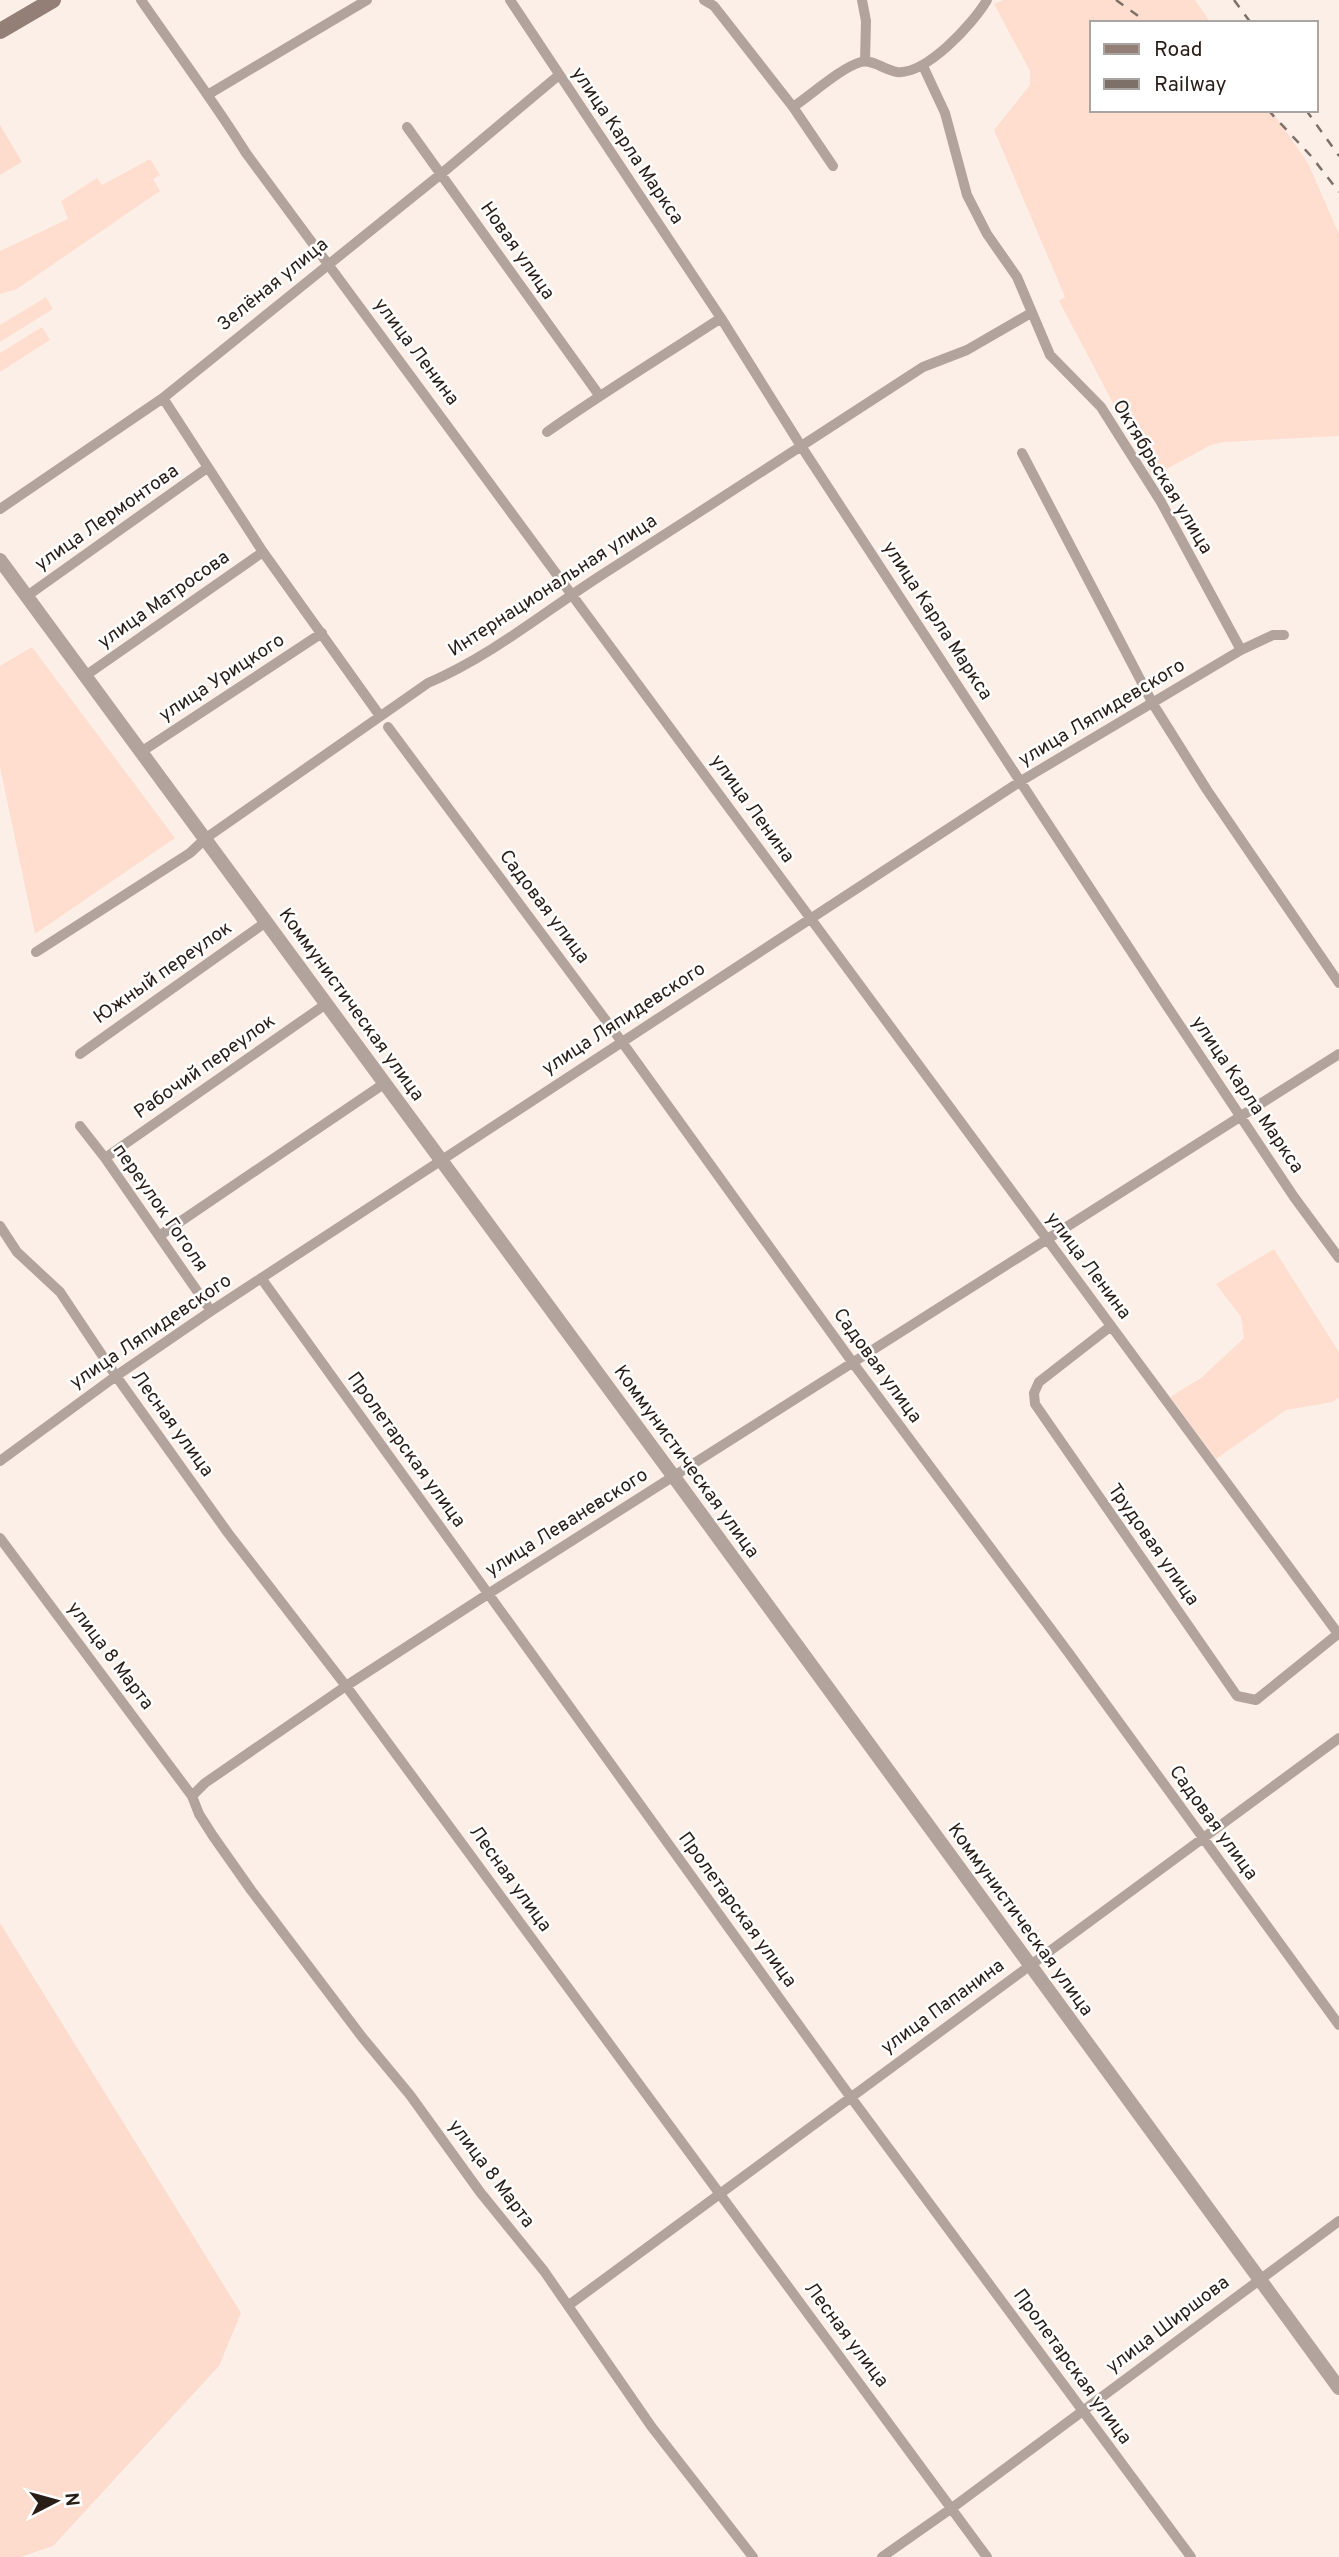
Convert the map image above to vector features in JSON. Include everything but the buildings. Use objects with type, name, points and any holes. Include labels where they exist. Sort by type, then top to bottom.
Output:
[{"type":"main road","points":[[0,31],[53,0]]},
{"type":"street","name":"улица Ленина","points":[[141,0],[209,94],[246,153],[1339,1635]]},
{"type":"street","points":[[209,94],[367,0]]},
{"type":"street","name":"улица Карла Маркса","points":[[510,0],[721,318],[801,446],[1165,1003],[1294,1197],[1339,1258]]},
{"type":"street","points":[[705,0],[714,6],[793,107],[833,166]]},
{"type":"street","points":[[862,0],[866,21],[865,61]]},
{"type":"street","points":[[793,107],[848,67],[865,61],[899,72],[923,66],[969,25],[987,0]]},
{"type":"street","name":"Октябрьская улица","points":[[923,66],[946,113],[967,195],[987,234],[1017,277],[1050,355],[1101,407],[1153,490],[1241,650]]},
{"type":"street","name":"Зелёная улица","points":[[0,509],[163,398],[441,174],[559,75]]},
{"type":"street","name":"Новая улица","points":[[407,127],[599,396]]},
{"type":"street","name":"Интернациональная улица","points":[[36,952],[179,860],[205,838],[428,683],[488,653],[572,595],[923,367],[967,350],[1031,313]]},
{"type":"street","points":[[547,432],[721,318]]},
{"type":"street","points":[[163,398],[263,552],[380,716]]},
{"type":"street","points":[[1022,453],[1153,704],[1207,790],[1339,983]]},
{"type":"street","name":"улица Лермонтова","points":[[27,596],[207,468]]},
{"type":"street","name":"улица Матросова","points":[[85,676],[263,552]]},
{"type":"street","name":"Коммунистическая улица","points":[[0,560],[674,1476],[1339,2388]]},
{"type":"street","name":"улица Урицкого","points":[[141,752],[322,633]]},
{"type":"street","name":"улица Ляпидевского","points":[[0,1461],[211,1311],[1021,781],[1241,650],[1273,635],[1284,635]]},
{"type":"street","name":"Садовая улица","points":[[388,727],[622,1042],[853,1363],[1068,1651],[1339,2025]]},
{"type":"street","name":"Южный переулок","points":[[80,1054],[265,922]]},
{"type":"street","name":"Рабочий переулок","points":[[105,1158],[326,1004]]},
{"type":"street","name":"улица Леваневского","points":[[192,1796],[205,1783],[346,1686],[488,1594],[1339,1054]]},
{"type":"street","points":[[159,1236],[385,1083]]},
{"type":"street","name":"переулок Гоголя","points":[[80,1126],[211,1311]]},
{"type":"street","name":"Лесная улица","points":[[0,1226],[17,1252],[60,1293],[228,1533],[346,1686],[988,2557]]},
{"type":"street","name":"Пролетарская улица","points":[[261,1279],[851,2096],[1191,2557]]},
{"type":"street","name":"Трудовая улица","points":[[1111,1326],[1039,1382],[1034,1394],[1035,1404],[1237,1696],[1256,1700],[1339,1635]]},
{"type":"street","name":"улица 8 Марта","points":[[0,1538],[192,1796],[200,1814],[251,1890],[569,2305],[585,2333],[651,2426],[753,2557]]},
{"type":"street","name":"улица Папанина","points":[[569,2305],[1339,1738]]},
{"type":"street","name":"улица Ширшова","points":[[882,2557],[1339,2221]]},
{"type":"shaded area","points":[[1004,0],[1195,0],[1210,21],[1090,21],[1090,112],[1272,112],[1308,163],[1339,234],[1339,436],[1224,442],[1211,445],[1152,477],[1059,301],[1065,297],[994,130],[1030,85],[1030,71],[994,4]]},
{"type":"shaded area","points":[[0,125],[22,162],[0,175]]},
{"type":"shaded area","points":[[150,159],[160,175],[153,179],[160,191],[17,289],[0,294],[0,251],[68,219],[61,201],[97,178],[102,185]]},
{"type":"shaded area","points":[[46,297],[53,309],[0,342],[0,325]]},
{"type":"shaded area","points":[[42,327],[50,340],[0,372],[0,353]]},
{"type":"shaded area","points":[[32,647],[175,838],[35,934],[0,767],[0,666]]},
{"type":"shaded area","points":[[1274,1249],[1339,1352],[1339,1397],[1333,1402],[1286,1410],[1216,1459],[1170,1397],[1201,1378],[1244,1338],[1241,1317],[1216,1284]]},
{"type":"shaded area","points":[[0,1923],[241,2313],[219,2366],[53,2546],[21,2557],[0,2557]]},
{"type":"railway","points":[[1116,0],[1145,21]]},
{"type":"railway","points":[[1234,0],[1250,21]]},
{"type":"railway","points":[[1270,112],[1311,156],[1339,192]]},
{"type":"railway","points":[[1307,112],[1339,156]]}]
